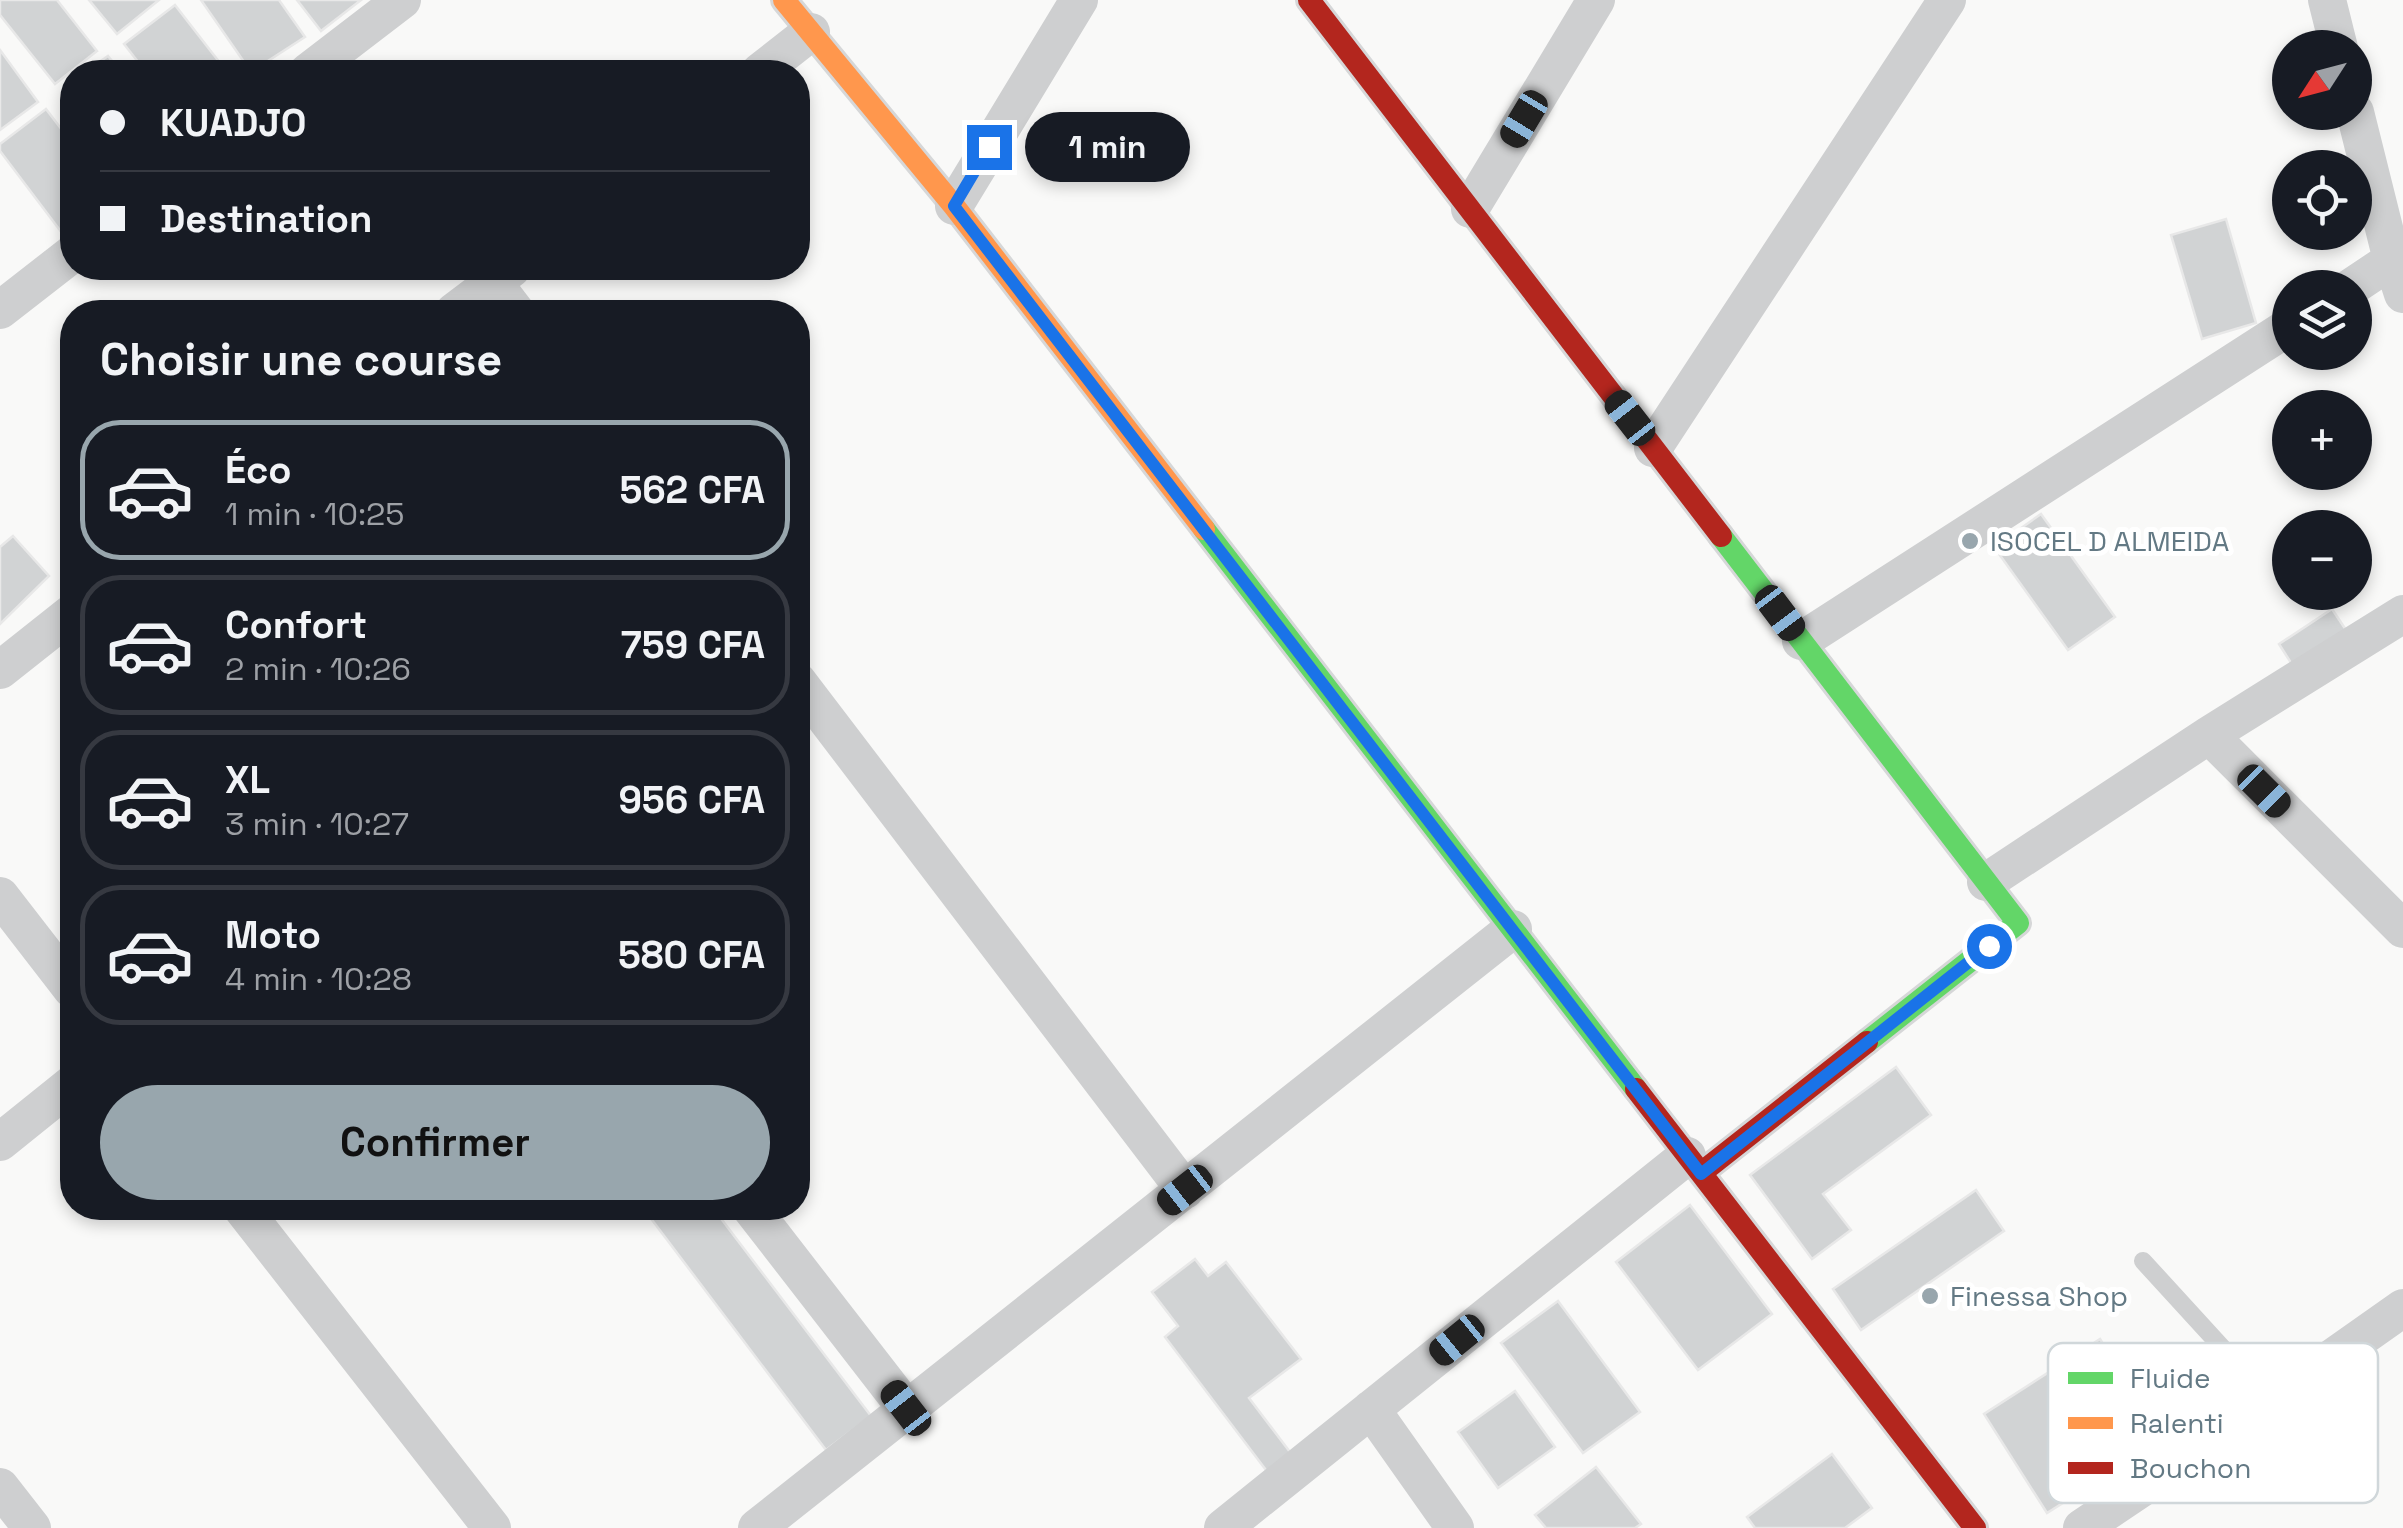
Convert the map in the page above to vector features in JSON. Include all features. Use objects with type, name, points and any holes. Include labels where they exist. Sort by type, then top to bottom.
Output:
[{"type":"street","points":[[324,60],[402,0]]},
{"type":"street","points":[[784,0],[954,206],[1975,1528]]},
{"type":"street","points":[[954,206],[1079,0]]},
{"type":"street","points":[[1223,1528],[1371,1409],[2018,923],[1309,0]]},
{"type":"street","points":[[1470,209],[1596,0]]},
{"type":"street","points":[[1653,448],[1946,0]]},
{"type":"street","points":[[2327,0],[2334,30]]},
{"type":"street","points":[[775,60],[811,32]]},
{"type":"street","points":[[2360,130],[2397,277],[2372,283]]},
{"type":"street","points":[[0,310],[60,263]]},
{"type":"street","points":[[470,300],[496,280]]},
{"type":"street","points":[[1801,641],[2272,338]]},
{"type":"street","points":[[1986,882],[2403,614]]},
{"type":"street","points":[[0,670],[60,622]]},
{"type":"street","points":[[810,698],[1185,1190]]},
{"type":"street","points":[[2208,736],[2403,928]]},
{"type":"street","points":[[0,896],[60,974]]},
{"type":"street","points":[[756,1528],[1512,929]]},
{"type":"street","points":[[0,1142],[60,1094]]},
{"type":"street","points":[[251,1220],[492,1528]]},
{"type":"street","points":[[759,1220],[906,1408]]},
{"type":"street","points":[[2353,1343],[2403,1308]]},
{"type":"street","points":[[1371,1409],[1456,1528]]},
{"type":"street","points":[[0,1486],[32,1528]]},
{"type":"street","points":[[2082,1528],[2119,1503]]},
{"type":"lane","points":[[2143,1260],[2218,1343]]},
{"type":"building","points":[[0,0],[57,0],[97,51],[86,60],[60,60],[60,80],[55,84],[0,15]]},
{"type":"building","points":[[89,0],[159,0],[117,34]]},
{"type":"building","points":[[201,0],[279,0],[305,37],[270,60],[243,60]]},
{"type":"building","points":[[297,0],[361,0],[321,31]]},
{"type":"building","points":[[175,5],[218,60],[137,60],[124,44]]},
{"type":"building","points":[[0,50],[38,102],[0,130]]},
{"type":"building","points":[[46,109],[60,127],[60,230],[0,151],[0,144]]},
{"type":"building","points":[[2226,219],[2256,323],[2202,339],[2171,235]]},
{"type":"building","points":[[2041,514],[2115,617],[2068,650],[1994,547]]},
{"type":"building","points":[[13,536],[49,576],[0,624],[0,547]]},
{"type":"building","points":[[2330,610],[2346,630],[2293,666],[2279,644]]},
{"type":"building","points":[[1896,1067],[1931,1115],[1823,1194],[1851,1230],[1812,1259],[1750,1175]]},
{"type":"building","points":[[1976,1190],[2004,1231],[1861,1330],[1833,1289]]},
{"type":"building","points":[[1690,1205],[1772,1314],[1698,1370],[1616,1262]]},
{"type":"building","points":[[652,1220],[722,1220],[871,1416],[826,1450]]},
{"type":"building","points":[[1195,1259],[1208,1276],[1226,1262],[1301,1359],[1249,1398],[1293,1456],[1269,1474],[1165,1337],[1178,1326],[1152,1292]]},
{"type":"building","points":[[1558,1301],[1640,1412],[1583,1453],[1501,1343]]},
{"type":"building","points":[[2048,1373],[2048,1503],[2063,1503],[2047,1513],[1984,1414]]},
{"type":"building","points":[[1515,1391],[1555,1447],[1498,1488],[1458,1432]]},
{"type":"building","points":[[1832,1454],[1872,1508],[1845,1528],[1755,1528],[1747,1517]]},
{"type":"building","points":[[1596,1467],[1641,1524],[1635,1528],[1546,1528],[1535,1515]]},
{"type":"traffic: fast","points":[[1204,529],[1636,1089]]},
{"type":"traffic: fast","points":[[1721,536],[2018,923],[1867,1042]]},
{"type":"traffic: slow","points":[[784,0],[954,206],[1204,529]]},
{"type":"traffic: jam","points":[[1309,0],[1721,536]]},
{"type":"traffic: jam","points":[[1701,1173],[1867,1042]]},
{"type":"traffic: jam","points":[[1636,1089],[1975,1528]]},
{"type":"place","name":"ISOCEL D ALMEIDA","points":[[1970,541]]},
{"type":"place","name":"Finessa Shop","points":[[1930,1296]]},
{"type":"route","points":[[989,147],[954,206],[1701,1174],[1989,946]]}]
